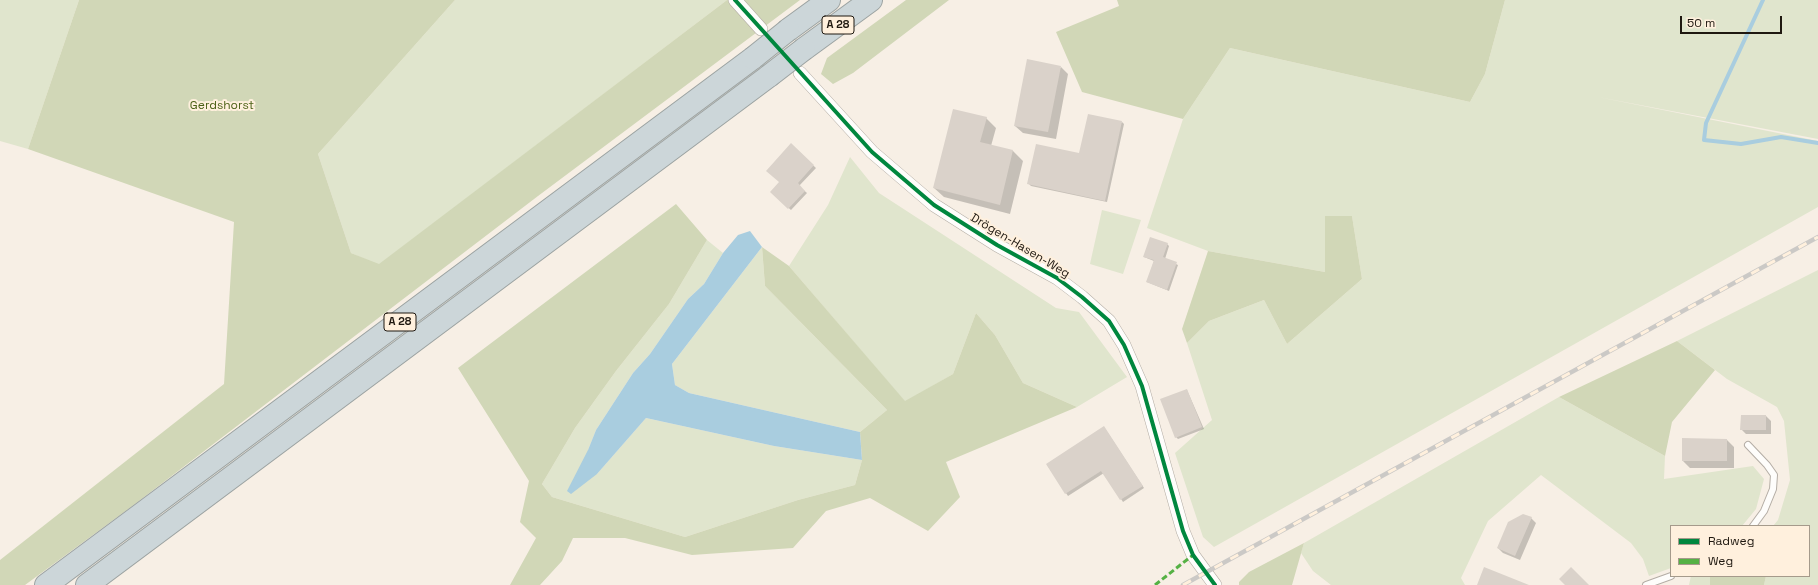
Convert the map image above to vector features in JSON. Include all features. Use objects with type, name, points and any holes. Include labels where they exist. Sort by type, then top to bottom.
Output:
[{"type":"highway","name":"A 28","points":[[46,585],[828,0]]},
{"type":"highway","name":"A 28","points":[[87,585],[871,0]]},
{"type":"street","points":[[735,0],[761,29]]},
{"type":"street","name":"Drögen-Hasen-Weg","points":[[800,73],[872,152],[934,205],[997,245],[1057,278],[1082,297],[1109,321],[1124,345],[1142,386],[1183,531],[1193,555],[1215,585]]},
{"type":"lane","points":[[1748,445],[1767,465],[1774,476],[1773,489],[1764,511],[1754,525]]},
{"type":"lane","points":[[1646,585],[1670,577]]},
{"type":"green space","points":[[0,0],[79,0],[28,149],[0,141]]},
{"type":"green space","name":"Gerdshorst","points":[[79,0],[455,0],[318,154],[351,253],[379,264],[727,0],[800,0],[538,196],[131,507],[25,585],[0,585],[0,560],[224,384],[234,222],[28,149]]},
{"type":"green space","points":[[455,0],[727,0],[379,265],[351,253],[318,154]]},
{"type":"green space","points":[[906,0],[949,0],[853,73],[833,84],[821,74],[827,58]]},
{"type":"green space","points":[[1117,0],[1505,0],[1485,74],[1470,102],[1230,48],[1183,119],[1082,92],[1056,32],[1119,6]]},
{"type":"green space","points":[[1505,0],[1818,0],[1818,139],[1598,97],[1818,141],[1818,207],[1214,547],[1203,537],[1175,453],[1212,420],[1187,343],[1209,321],[1264,300],[1287,344],[1362,279],[1352,216],[1326,216],[1325,272],[1208,251],[1147,228],[1183,119],[1230,48],[1470,102],[1485,74]]},
{"type":"green space","points":[[850,157],[879,193],[1056,308],[1079,312],[1127,377],[1077,407],[1023,383],[995,335],[976,313],[953,374],[905,402],[789,266],[828,205]]},
{"type":"green space","points":[[676,204],[707,240],[669,304],[616,371],[575,428],[542,484],[552,497],[685,537],[798,500],[855,485],[862,460],[860,432],[887,410],[765,286],[762,247],[789,266],[905,401],[953,374],[976,313],[995,335],[1023,383],[1077,407],[946,462],[960,497],[928,531],[870,498],[826,511],[793,548],[692,555],[625,538],[573,538],[562,561],[540,585],[510,585],[536,538],[520,522],[529,481],[458,368]]},
{"type":"green space","points":[[1102,210],[1141,220],[1123,274],[1090,264]]},
{"type":"green space","points":[[1325,216],[1352,216],[1362,279],[1287,344],[1264,300],[1209,321],[1187,343],[1182,329],[1208,251],[1325,272]]},
{"type":"green space","points":[[707,240],[723,253],[704,284],[688,299],[650,354],[633,373],[596,430],[588,450],[597,474],[646,418],[774,446],[862,460],[855,485],[798,500],[685,537],[552,497],[542,484],[575,428],[616,371],[669,304]]},
{"type":"green space","points":[[762,247],[765,286],[887,410],[860,432],[689,393],[675,385],[672,364]]},
{"type":"green space","points":[[1818,270],[1818,585],[1764,585],[1766,577],[1810,577],[1810,525],[1774,525],[1778,520],[1790,480],[1784,421],[1777,407],[1727,379],[1677,341]]},
{"type":"green space","points":[[1677,341],[1715,370],[1672,422],[1665,456],[1559,397]]},
{"type":"green space","points":[[1559,397],[1665,456],[1664,479],[1753,466],[1764,479],[1756,509],[1743,525],[1670,525],[1670,568],[1649,576],[1643,559],[1631,543],[1541,475],[1488,521],[1461,578],[1465,585],[1331,585],[1313,571],[1301,553],[1304,543]]},
{"type":"green space","points":[[1304,543],[1292,585],[1239,585],[1239,582],[1249,572]]},
{"type":"green space","points":[[1691,577],[1710,577],[1710,585],[1689,585]]},
{"type":"green space","points":[[1710,577],[1766,577],[1764,585],[1710,585]]},
{"type":"water","points":[[750,231],[762,247],[672,364],[675,385],[689,393],[860,432],[862,460],[774,446],[646,418],[597,474],[571,494],[567,491],[588,450],[596,430],[633,373],[650,354],[688,299],[704,284],[723,253],[738,235]]},
{"type":"building","points":[[1027,59],[1061,66],[1048,132],[1014,126]]},
{"type":"building","points":[[953,109],[987,117],[980,142],[1013,150],[1000,205],[933,188]]},
{"type":"building","points":[[1088,114],[1122,121],[1105,201],[1027,184],[1036,144],[1079,153]]},
{"type":"building","points":[[791,143],[814,165],[798,183],[805,191],[788,209],[770,192],[779,182],[766,171]]},
{"type":"building","points":[[1150,237],[1168,243],[1163,257],[1177,262],[1167,290],[1146,282],[1154,260],[1143,257]]},
{"type":"building","points":[[1187,389],[1202,427],[1175,438],[1160,399]]},
{"type":"building","points":[[1741,415],[1766,415],[1766,430],[1740,430]]},
{"type":"building","points":[[1104,426],[1143,486],[1120,500],[1101,471],[1065,494],[1046,464]]},
{"type":"building","points":[[1682,438],[1727,439],[1727,461],[1682,461]]},
{"type":"building","points":[[1523,514],[1532,517],[1515,556],[1497,548],[1508,522]]},
{"type":"building","points":[[1484,567],[1529,585],[1477,585]]},
{"type":"building","points":[[1571,567],[1589,585],[1565,585],[1559,579]]},
{"type":"waterway","points":[[1763,0],[1706,123],[1704,140],[1741,144],[1781,137],[1818,143]]},
{"type":"railway","points":[[1183,585],[1818,237]]},
{"type":"marked path","points":[[1155,585],[1193,555]]},
{"type":"cycle path","points":[[735,0],[872,152],[934,205],[997,245],[1057,278],[1082,297],[1109,321],[1124,345],[1142,386],[1183,531],[1193,555],[1215,585]]}]
